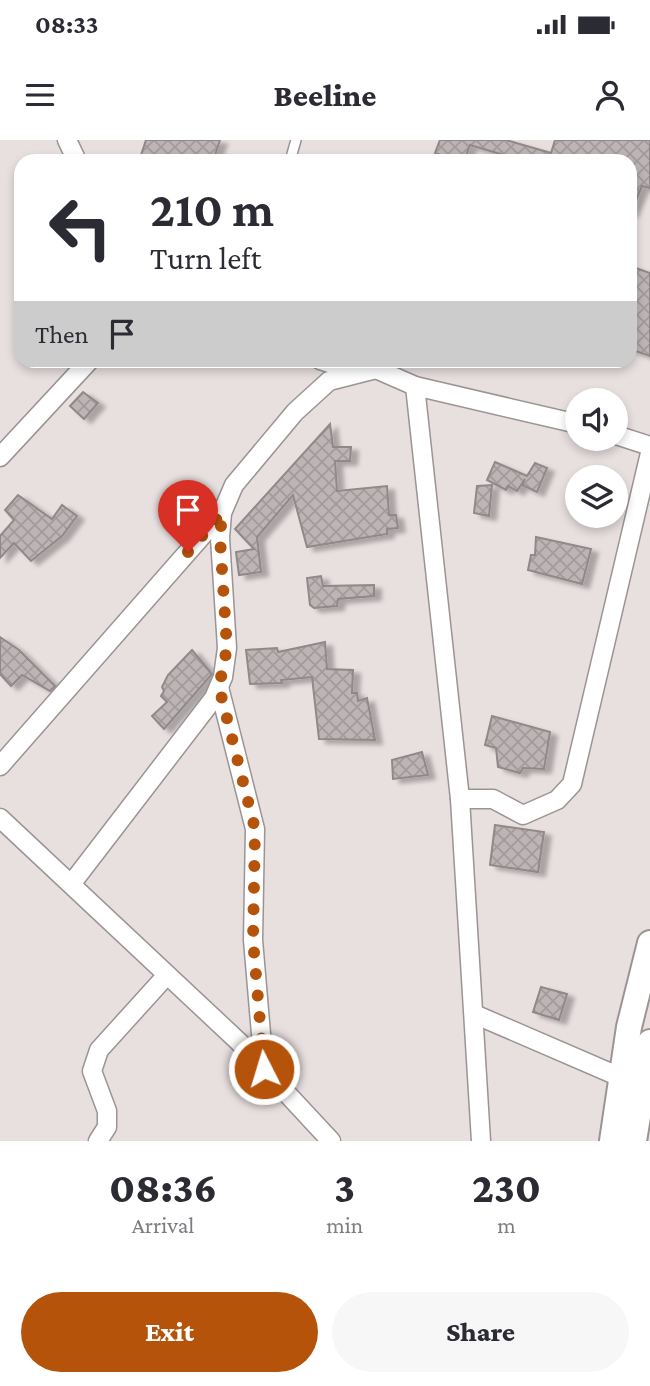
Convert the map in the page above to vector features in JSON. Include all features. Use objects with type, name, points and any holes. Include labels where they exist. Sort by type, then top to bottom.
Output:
[{"type":"main road","points":[[612,1141],[620,1077],[650,943]]},
{"type":"main road","points":[[634,1141],[650,1042]]},
{"type":"street","points":[[0,457],[83,368]]},
{"type":"street","points":[[0,766],[222,513],[234,485],[295,412],[329,381],[349,368]]},
{"type":"street","points":[[368,368],[415,386],[565,421]]},
{"type":"street","points":[[415,386],[460,799],[481,1141]]},
{"type":"street","points":[[628,439],[650,446]]},
{"type":"street","points":[[460,799],[493,799],[523,815],[557,800],[572,784],[650,453]]},
{"type":"street","points":[[72,883],[153,781],[219,687],[227,648],[220,538],[222,513]]},
{"type":"street","points":[[219,687],[255,829],[253,940],[264,1069]]},
{"type":"street","points":[[0,818],[72,883],[264,1069],[331,1141]]},
{"type":"street","points":[[99,1141],[107,1127],[107,1111],[92,1071],[99,1050],[166,976]]},
{"type":"street","points":[[474,1014],[620,1077]]},
{"type":"building","points":[[146,140],[220,140],[215,154],[141,154]]},
{"type":"building","points":[[440,140],[506,140],[551,153],[555,140],[650,140],[650,188],[642,186],[637,198],[637,154],[500,154],[470,145],[467,154],[435,153]]},
{"type":"building","points":[[637,268],[650,273],[650,356],[637,351]]},
{"type":"building","points":[[83,392],[98,403],[84,419],[70,406]]},
{"type":"building","points":[[330,424],[333,447],[351,447],[350,461],[335,461],[337,491],[387,486],[389,515],[396,515],[398,528],[387,529],[387,534],[307,547],[293,495],[257,537],[261,572],[239,575],[236,552],[254,549],[235,529]]},
{"type":"building","points":[[495,462],[527,476],[535,463],[547,468],[537,492],[522,485],[525,479],[517,491],[508,486],[506,490],[487,480]]},
{"type":"building","points":[[492,485],[489,516],[474,513],[477,486]]},
{"type":"building","points":[[18,495],[52,519],[62,505],[77,516],[62,536],[31,561],[14,543],[0,558],[0,536],[14,520],[5,510]]},
{"type":"building","points":[[536,537],[591,549],[582,584],[528,570],[531,555],[535,555]]},
{"type":"building","points":[[321,576],[323,586],[374,585],[374,596],[338,599],[337,606],[314,608],[310,605],[307,578]]},
{"type":"building","points":[[0,637],[19,650],[55,686],[50,691],[22,675],[11,686],[0,674]]},
{"type":"building","points":[[325,642],[327,669],[353,670],[352,693],[357,693],[358,701],[367,698],[375,740],[319,739],[312,677],[281,680],[282,683],[250,684],[246,650],[277,648],[278,652]]},
{"type":"building","points":[[192,650],[212,674],[164,729],[152,716],[167,702],[161,696],[164,691],[162,687],[168,675]]},
{"type":"building","points":[[492,716],[550,732],[544,769],[523,768],[520,773],[498,767],[496,748],[485,745]]},
{"type":"building","points":[[422,752],[428,775],[393,779],[392,760]]},
{"type":"building","points":[[495,825],[544,832],[538,872],[490,865]]},
{"type":"building","points":[[541,987],[567,994],[559,1020],[533,1012]]},
{"type":"route","points":[[188,552],[222,513],[220,538],[227,648],[219,687],[255,829],[253,940],[264,1069]]}]
